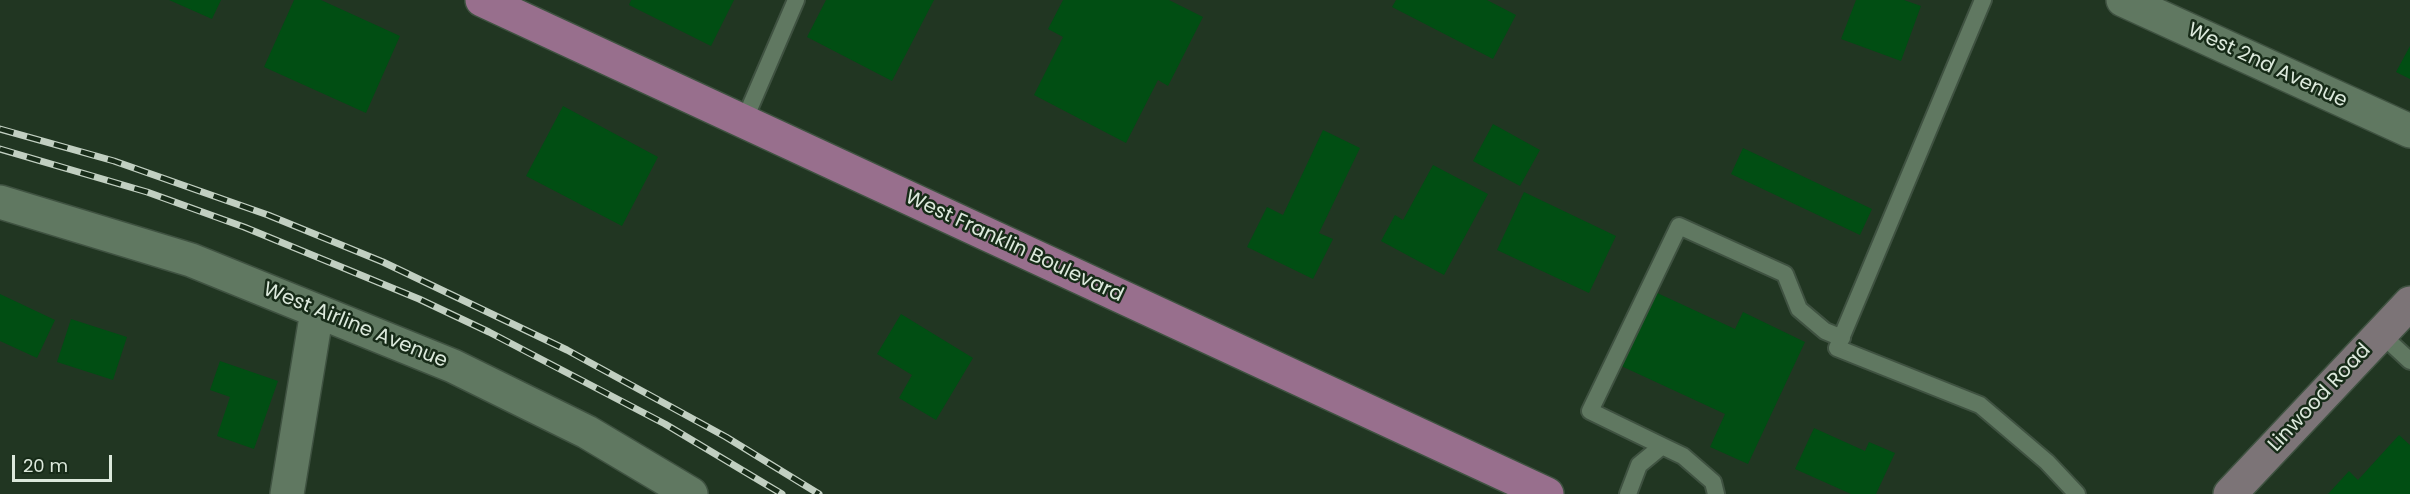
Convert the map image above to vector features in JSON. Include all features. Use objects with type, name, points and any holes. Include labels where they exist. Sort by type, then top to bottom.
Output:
[{"type":"main road","name":"West Franklin Boulevard","points":[[482,0],[1547,494]]},
{"type":"main road","name":"Linwood Road","points":[[2230,494],[2410,303]]},
{"type":"street","name":"West 2nd Avenue","points":[[2123,0],[2410,131]]},
{"type":"street","name":"West Airline Avenue","points":[[0,202],[191,260],[453,366],[587,432],[691,494]]},
{"type":"street","points":[[287,494],[317,310]]},
{"type":"lane","points":[[744,122],[796,0]]},
{"type":"lane","points":[[1983,0],[1837,348],[1980,405],[2047,462],[2077,494]]},
{"type":"lane","points":[[1716,494],[1713,482],[1683,456],[1590,411],[1679,226],[1785,274],[1799,309],[1825,331],[1842,338]]},
{"type":"lane","points":[[2381,334],[2410,361]]},
{"type":"lane","points":[[1628,494],[1639,465],[1662,446]]},
{"type":"building","points":[[169,0],[221,0],[212,19]]},
{"type":"building","points":[[294,0],[321,0],[400,36],[366,113],[264,67]]},
{"type":"building","points":[[631,0],[734,0],[711,46],[629,5]]},
{"type":"building","points":[[826,0],[934,0],[892,81],[807,37]]},
{"type":"building","points":[[1063,0],[1169,0],[1203,17],[1168,86],[1158,80],[1126,143],[1034,95],[1063,37],[1048,29]]},
{"type":"building","points":[[1396,0],[1487,0],[1516,15],[1493,59],[1392,7]]},
{"type":"building","points":[[1856,0],[1904,0],[1921,6],[1901,61],[1841,39]]},
{"type":"building","points":[[2410,46],[2410,79],[2396,72]]},
{"type":"building","points":[[563,106],[658,157],[622,226],[526,176]]},
{"type":"building","points":[[1493,124],[1540,150],[1520,186],[1473,161]]},
{"type":"building","points":[[1323,130],[1360,148],[1319,233],[1333,239],[1313,279],[1247,247],[1267,207],[1283,215]]},
{"type":"building","points":[[1743,148],[1872,209],[1860,235],[1731,174]]},
{"type":"building","points":[[1433,165],[1488,194],[1444,275],[1381,241],[1395,215],[1403,220]]},
{"type":"building","points":[[1524,192],[1616,236],[1589,293],[1497,250]]},
{"type":"building","points":[[1653,291],[1735,329],[1743,312],[1805,342],[1748,464],[1710,447],[1725,414],[1619,365]]},
{"type":"building","points":[[0,294],[55,320],[37,358],[0,341]]},
{"type":"building","points":[[901,314],[973,358],[936,420],[899,398],[912,375],[877,354]]},
{"type":"building","points":[[71,319],[127,337],[113,380],[57,362]]},
{"type":"building","points":[[220,361],[278,381],[254,449],[217,436],[230,397],[210,390]]},
{"type":"building","points":[[1814,428],[1865,451],[1869,442],[1895,453],[1876,494],[1851,494],[1795,469]]},
{"type":"building","points":[[2399,435],[2410,445],[2410,494],[2328,494],[2349,471],[2358,480]]},
{"type":"railway","points":[[0,129],[114,161],[268,215],[383,262],[567,350],[726,437],[819,494]]},
{"type":"railway","points":[[0,149],[147,192],[244,227],[419,299],[489,332],[665,424],[782,494]]}]
